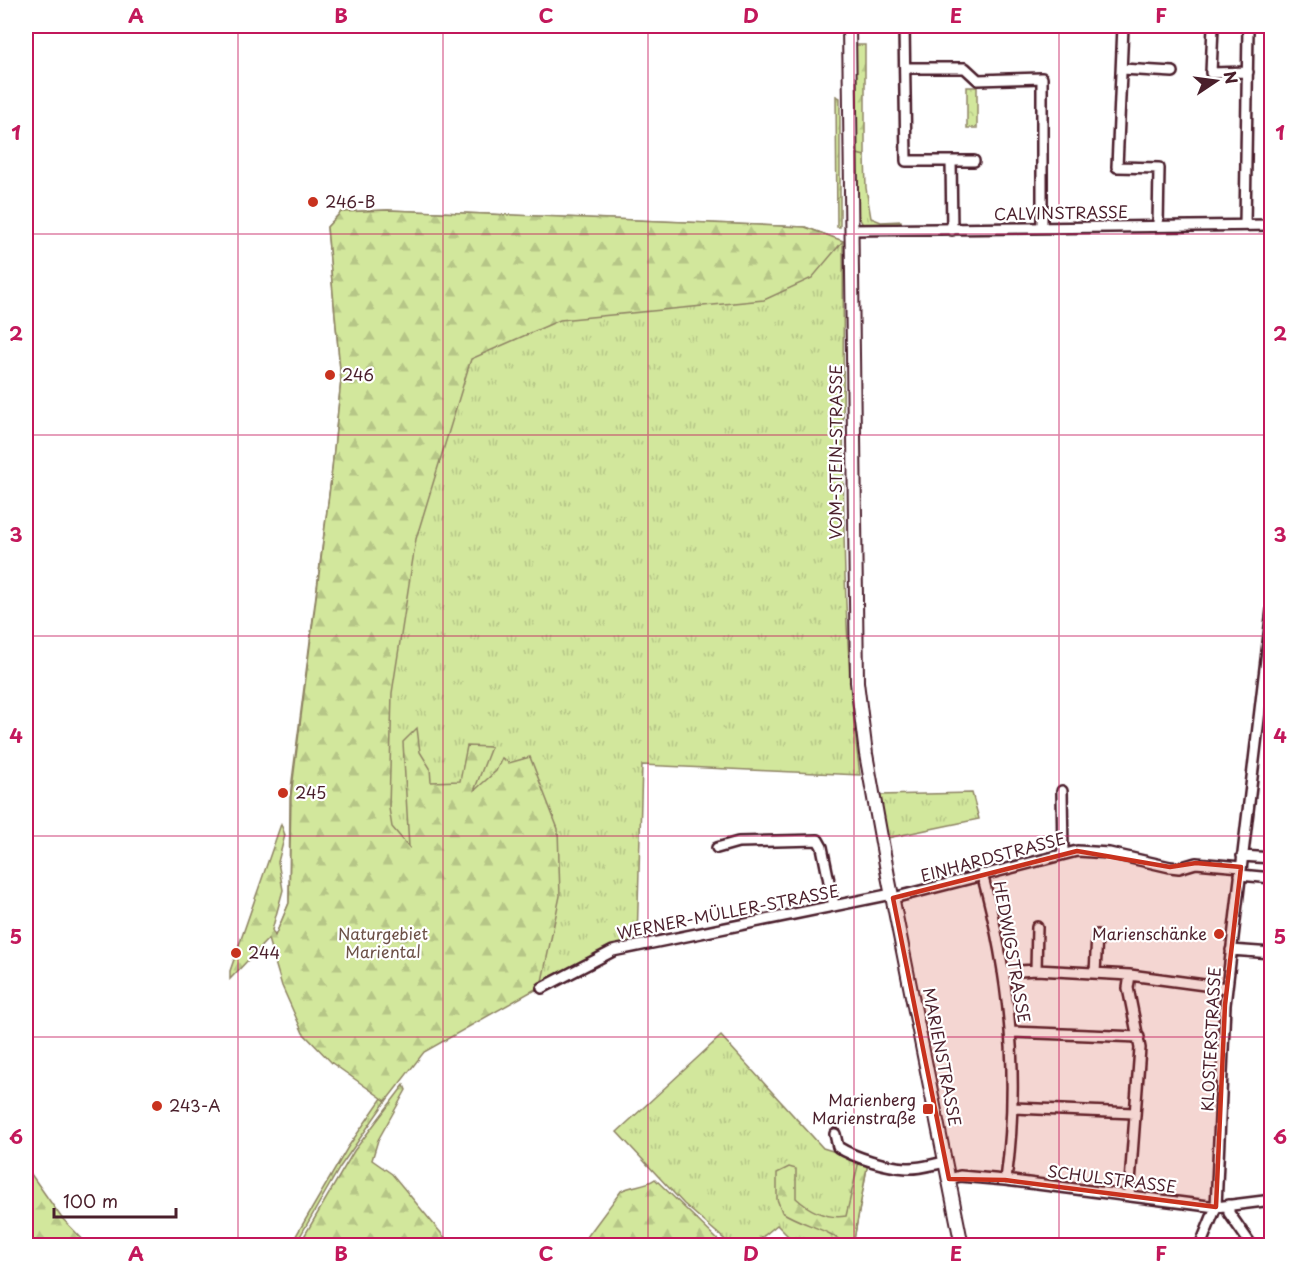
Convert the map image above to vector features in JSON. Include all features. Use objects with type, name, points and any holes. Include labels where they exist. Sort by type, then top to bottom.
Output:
[{"type":"main road","name":"VOM-STEIN-STRASSE","points":[[849,26],[857,682],[866,754],[888,876]]},
{"type":"main road","name":"MARIENSTRASSE","points":[[888,876],[962,1245]]},
{"type":"street","points":[[904,26],[906,161],[974,161]]},
{"type":"street","points":[[1123,26],[1117,167],[1159,168],[1158,226]]},
{"type":"street","points":[[1213,26],[1211,73],[1248,72]]},
{"type":"street","points":[[1245,225],[1248,29]]},
{"type":"street","points":[[905,68],[965,68],[978,80],[1042,78],[1042,228]]},
{"type":"street","points":[[1122,69],[1173,72]]},
{"type":"street","points":[[951,161],[952,230]]},
{"type":"street","name":"CALVINSTRASSE","points":[[852,230],[1272,225]]},
{"type":"street","name":"KLOSTERSTRASSE","points":[[1200,1245],[1216,1207],[1227,988],[1272,609]]},
{"type":"street","points":[[1062,791],[1063,853]]},
{"type":"street","points":[[717,848],[738,842],[818,840],[822,847],[834,906]]},
{"type":"street","name":"EINHARDSTRASSE","points":[[893,896],[1063,853],[1091,850],[1178,868],[1196,862],[1272,878]]},
{"type":"street","points":[[1242,856],[1272,858]]},
{"type":"street","name":"HEDWIGSTRASSE","points":[[982,874],[1003,972],[1012,1032],[1014,1108],[1006,1180]]},
{"type":"street","name":"WERNER-MÜLLER-STRASSE","points":[[542,988],[613,951],[893,896]]},
{"type":"street","points":[[1036,970],[1037,927]]},
{"type":"street","points":[[1095,973],[1097,935]]},
{"type":"street","points":[[1231,950],[1272,953]]},
{"type":"street","points":[[1003,972],[1036,970],[1131,975],[1227,988]]},
{"type":"street","points":[[1129,1196],[1139,1037],[1129,998],[1131,975]]},
{"type":"street","points":[[1012,1032],[1139,1037]]},
{"type":"street","points":[[1014,1108],[1134,1113]]},
{"type":"street","points":[[835,1134],[838,1147],[845,1152],[890,1165],[907,1168],[945,1162]]},
{"type":"street","name":"SCHULSTRASSE","points":[[949,1179],[960,1176],[1006,1180],[1216,1207],[1272,1200]]},
{"type":"street","points":[[1229,1205],[1229,1213],[1252,1245]]},
{"type":"highlighted area","points":[[1077,851],[1170,867],[1196,863],[1241,867],[1225,1005],[1216,1207],[1005,1180],[949,1179],[893,898]]},
{"type":"green space","points":[[853,45],[865,45],[865,156],[854,153]]},
{"type":"green space","points":[[967,87],[977,87],[977,128],[967,128]]},
{"type":"green space","points":[[836,96],[840,98],[840,227],[837,227]]},
{"type":"green space","points":[[854,153],[865,156],[866,188],[871,218],[881,222],[901,221],[902,227],[863,225],[858,215]]},
{"type":"green space","name":"Naturgebiet Mariental","points":[[387,210],[805,227],[843,241],[845,576],[853,709],[860,775],[642,765],[637,941],[610,947],[532,992],[275,937],[289,903],[290,796],[331,479],[341,380],[327,227],[341,212]]},
{"type":"green space","name":"Naturgebiet Mariental","points":[[388,210],[805,227],[843,241],[812,278],[764,300],[560,320],[471,359],[416,539],[392,693],[389,808],[392,827],[409,847],[403,742],[417,728],[420,752],[430,768],[431,782],[460,781],[467,746],[491,747],[474,791],[496,771],[502,758],[509,763],[530,757],[558,829],[560,896],[541,986],[424,1052],[386,1101],[332,1063],[303,1033],[282,986],[268,939],[230,979],[230,971],[281,824],[285,835],[278,862],[283,890],[272,930],[275,936],[289,903],[291,796],[331,479],[341,380],[327,227],[341,212]]},
{"type":"green space","points":[[972,793],[979,819],[887,838],[879,795]]},
{"type":"green space","points":[[721,1036],[823,1148],[868,1162],[853,1245],[797,1245],[777,1225],[753,1245],[731,1245],[684,1204],[617,1132]]},
{"type":"green space","points":[[404,1085],[406,1090],[378,1140],[372,1160],[392,1174],[451,1245],[299,1245],[354,1151]]},
{"type":"green space","points":[[382,1098],[386,1101],[340,1167],[295,1245],[290,1246],[348,1147]]},
{"type":"green space","points":[[859,1161],[868,1162],[853,1245],[845,1245],[825,1231],[782,1212],[777,1199],[777,1173],[789,1167],[796,1169],[796,1198],[819,1213],[846,1216]]},
{"type":"green space","points":[[26,1167],[61,1217],[88,1245],[26,1245]]},
{"type":"green space","points":[[655,1179],[723,1245],[581,1245],[621,1191]]},
{"type":"place","name":"246-B","points":[[313,202]]},
{"type":"place","name":"246","points":[[330,375]]},
{"type":"place","name":"245","points":[[283,793]]},
{"type":"place","name":"Marienschänke","points":[[1219,934]]},
{"type":"place","name":"244","points":[[236,953]]},
{"type":"place","name":"243-A","points":[[157,1106]]},
{"type":"place","name":"Marienberg Marienstraße","points":[[928,1109]]}]
